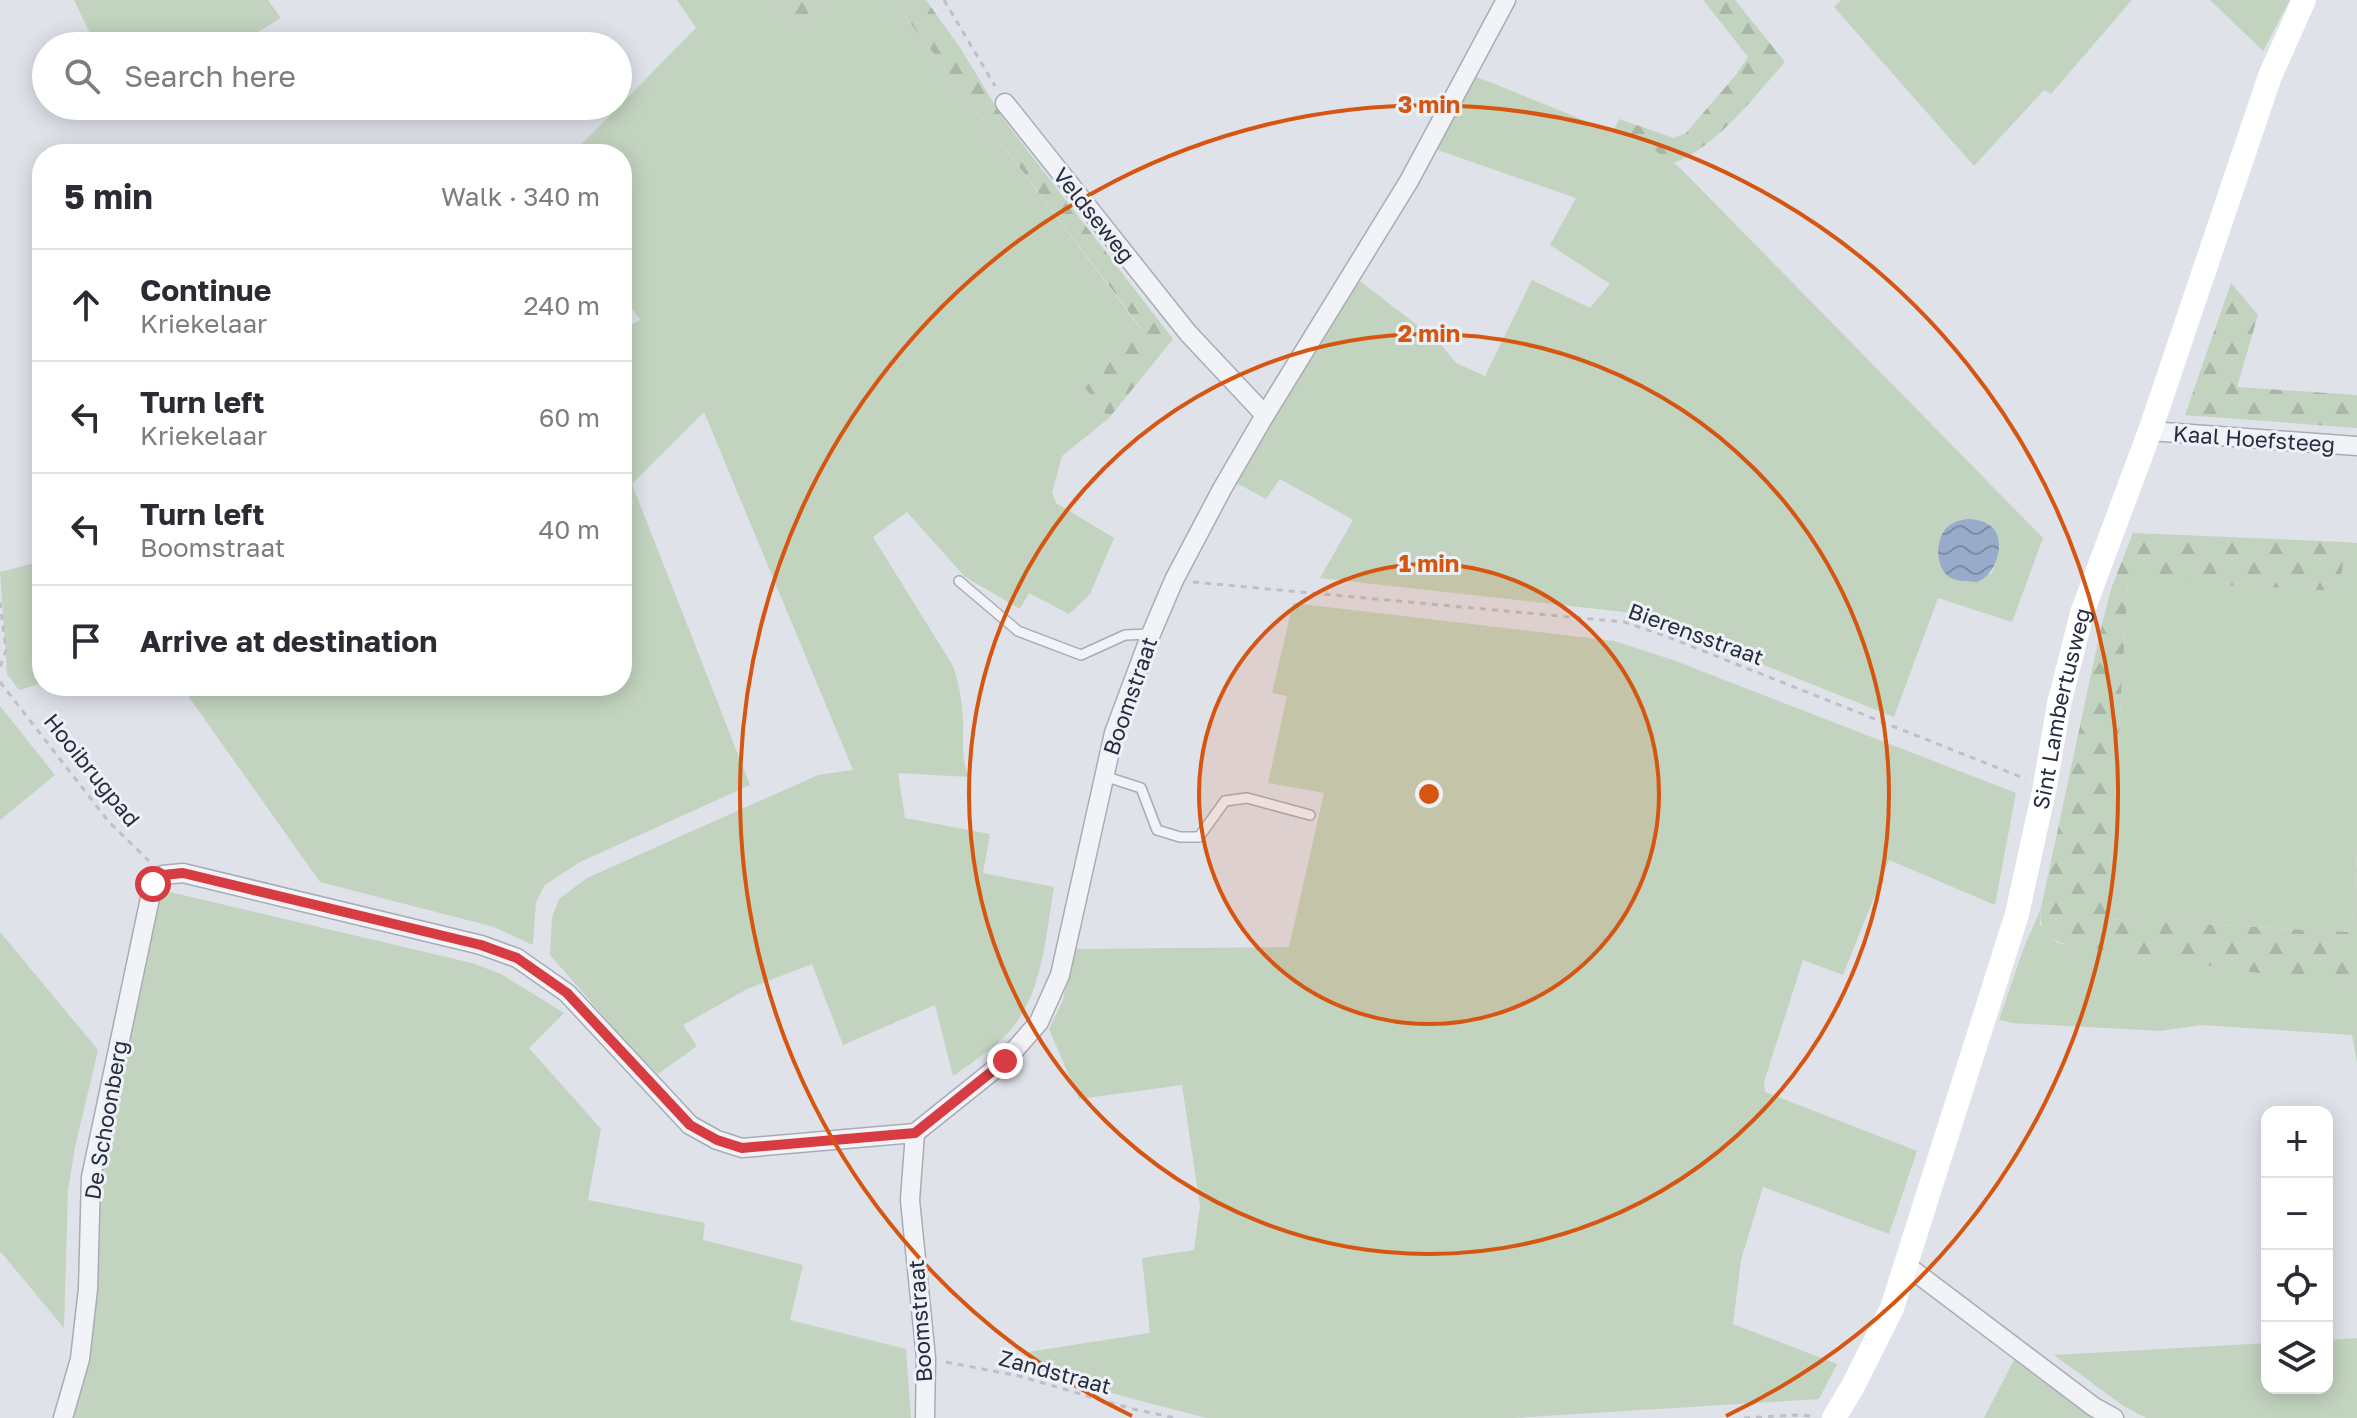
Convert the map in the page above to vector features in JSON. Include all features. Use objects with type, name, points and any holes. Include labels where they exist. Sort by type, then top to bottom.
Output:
[{"type":"street","name":"Boomstraat","points":[[925,1418],[926,1358],[910,1200],[915,1133],[1005,1061],[1039,1022],[1060,975],[1114,733],[1174,580],[1265,415],[1409,181],[1506,0]]},
{"type":"street","name":"Sint Lambertusweg","points":[[1834,1418],[1892,1308],[2017,914],[2059,704],[2082,613],[2150,431],[2270,76],[2304,0]]},
{"type":"street","name":"Veldseweg","points":[[1005,103],[1188,333],[1265,415]]},
{"type":"street","name":"Kaal Hoefsteeg","points":[[2150,431],[2357,446]]},
{"type":"street","points":[[163,875],[183,873],[481,945],[517,958],[567,993],[690,1125],[717,1140],[742,1148],[915,1133]]},
{"type":"street","name":"De Schoonberg","points":[[63,1418],[80,1359],[88,1289],[91,1177],[153,884],[163,875]]},
{"type":"street","points":[[1906,1265],[2094,1407],[2114,1418]]},
{"type":"lane","points":[[959,581],[1018,631],[1081,655],[1125,635],[1151,634]]},
{"type":"lane","points":[[1104,776],[1141,788],[1157,830],[1180,837],[1199,837],[1225,801],[1247,798],[1310,815]]},
{"type":"path","points":[[944,0],[1005,103]]},
{"type":"path","name":"Bierensstraat","points":[[1174,580],[1624,622],[2045,786]]},
{"type":"path","points":[[0,602],[6,650],[0,667]]},
{"type":"path","name":"Hooibrugpad","points":[[0,682],[109,822],[163,875]]},
{"type":"path","name":"Zandstraat","points":[[926,1358],[1019,1376],[1175,1418]]},
{"type":"path","points":[[1744,1418],[1795,1415],[1834,1418]]},
{"type":"green space","points":[[74,0],[268,0],[281,18],[258,32],[89,32]]},
{"type":"green space","points":[[677,0],[768,0],[794,31],[825,0],[893,0],[1141,329],[1085,388],[1109,418],[1062,456],[1052,493],[1056,503],[1114,538],[1090,594],[1069,614],[1029,593],[1020,609],[965,577],[907,512],[873,537],[953,666],[962,705],[964,757],[970,777],[898,773],[905,818],[990,834],[983,873],[1054,887],[1040,967],[1027,1006],[1003,1038],[953,1076],[935,1005],[843,1045],[812,964],[747,989],[683,1025],[697,1046],[658,1074],[550,955],[552,917],[559,899],[587,878],[818,775],[853,770],[704,412],[632,484],[632,324],[640,320],[632,308],[632,144],[582,144],[605,120],[632,120],[632,93],[696,28]]},
{"type":"green space","points":[[768,0],[825,0],[794,31]]},
{"type":"green space","points":[[893,0],[926,0],[961,49],[1004,120],[1173,339],[1109,418],[1085,388],[1141,328]]},
{"type":"green space","points":[[1703,0],[1735,0],[1785,62],[1720,133],[1674,163],[1648,146],[1613,132],[1619,119],[1674,138],[1686,133],[1748,57]]},
{"type":"green space","points":[[1841,0],[2132,0],[2051,94],[2044,90],[1974,166],[1834,7]]},
{"type":"green space","points":[[2210,0],[2290,0],[2263,51]]},
{"type":"green space","points":[[1467,73],[1666,156],[2043,538],[2012,622],[1938,598],[1894,717],[1633,613],[1320,578],[1353,520],[1280,479],[1266,499],[1233,481],[1356,278],[1439,342],[1456,363],[1485,376],[1532,280],[1590,308],[1610,284],[1550,245],[1576,198],[1432,148]],"holes":[[[1995,530],[1998,553],[1992,573],[1959,579],[1942,568],[1940,540]]]},
{"type":"green space","points":[[2231,283],[2258,315],[2237,387],[2357,395],[2357,428],[2185,415]]},
{"type":"green space","points":[[632,484],[750,785],[580,862],[545,885],[536,902],[533,945],[494,927],[320,882],[188,696],[632,696]]},
{"type":"green space","points":[[2133,533],[2345,542],[2340,591],[2128,580],[2108,919],[2348,932],[2353,926],[2357,852],[2357,975],[2347,983],[2327,983],[2070,945],[2055,941],[2043,929],[2041,908],[2101,628],[2111,589]]},
{"type":"green space","points":[[2345,542],[2357,543],[2357,852],[2353,926],[2348,932],[2108,919],[2128,579],[2339,591]]},
{"type":"green space","points":[[32,564],[32,686],[19,690],[7,674],[0,572]]},
{"type":"green space","points":[[1293,603],[1614,641],[1673,660],[2016,793],[1995,905],[1889,860],[1843,975],[1803,960],[1764,1082],[1765,1092],[1917,1151],[1889,1234],[1763,1187],[1741,1260],[1733,1324],[1837,1364],[1819,1399],[1513,1418],[1206,1418],[1031,1372],[1028,1352],[1150,1333],[1142,1258],[1194,1250],[1200,1206],[1182,1085],[1079,1099],[1049,1029],[1063,1000],[1074,949],[1289,947],[1324,793],[1268,783],[1287,696],[1272,693]]},
{"type":"green space","points":[[0,706],[55,775],[0,820]]},
{"type":"green space","points":[[161,890],[472,963],[501,974],[564,1013],[529,1048],[601,1129],[588,1200],[705,1223],[703,1240],[803,1265],[790,1320],[906,1349],[911,1418],[69,1418],[94,1189]]},
{"type":"green space","points":[[2041,908],[2040,924],[2058,943],[2347,983],[2357,975],[2357,1063],[2352,1035],[2202,1025],[2160,1031],[1999,1020]]},
{"type":"green space","points":[[0,932],[98,1050],[68,1190],[64,1328],[0,1251]]},
{"type":"green space","points":[[2357,1338],[2357,1418],[2146,1418],[2122,1405],[2054,1355],[2261,1343],[2261,1394],[2333,1394],[2333,1340]]},
{"type":"green space","points":[[2015,1358],[2097,1418],[1984,1418]]},
{"type":"water","points":[[1967,519],[1992,527],[1999,541],[1994,566],[1977,582],[1951,578],[1942,569],[1938,556],[1941,536],[1946,528]]},
{"type":"route","points":[[153,884],[163,875],[183,873],[481,945],[517,958],[567,993],[690,1125],[717,1140],[742,1148],[915,1133],[1005,1061]]}]
